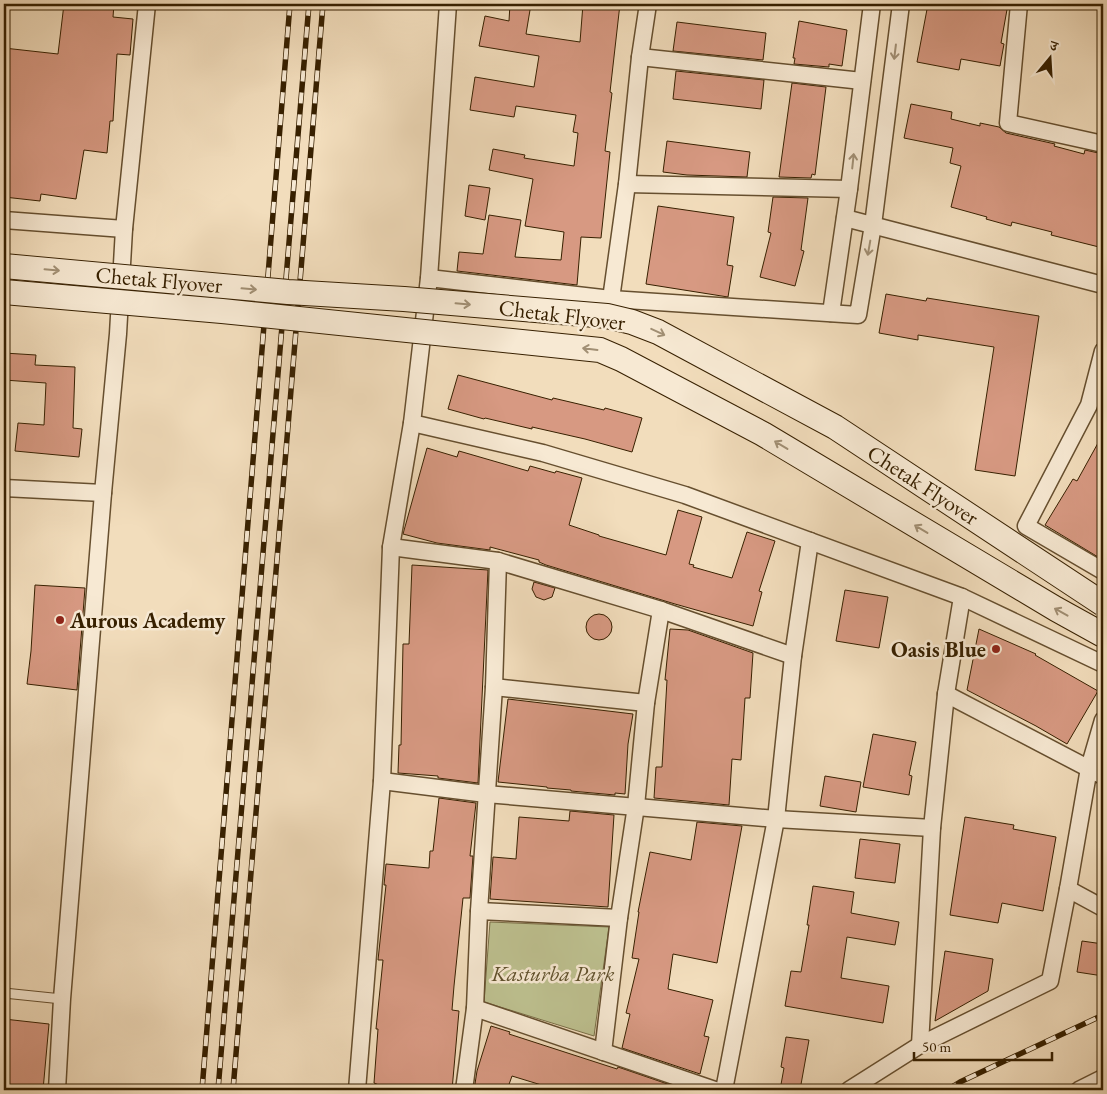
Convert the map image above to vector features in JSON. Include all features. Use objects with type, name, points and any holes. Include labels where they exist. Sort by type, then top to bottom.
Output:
[{"type":"main road","name":"Chetak Flyover","points":[[4,266],[288,292],[404,299],[597,315],[632,322],[658,332],[835,427],[1103,604]]},
{"type":"main road","name":"Chetak Flyover","points":[[4,292],[222,310],[600,350],[621,359],[763,434],[1056,610],[1103,636]]},
{"type":"street","points":[[57,1090],[62,998],[103,493],[118,334],[124,229],[148,4]]},
{"type":"street","points":[[357,1090],[382,781],[391,547],[412,423],[429,278],[448,4]]},
{"type":"street","points":[[611,299],[627,184],[640,57],[648,4]]},
{"type":"street","points":[[831,313],[849,189],[872,4]]},
{"type":"street","points":[[429,278],[611,299],[858,315],[873,225],[901,4]]},
{"type":"street","points":[[1020,4],[1008,123],[1103,144]]},
{"type":"street","points":[[640,57],[862,80]]},
{"type":"street","points":[[627,184],[849,189]]},
{"type":"street","points":[[845,218],[1103,285]]},
{"type":"street","points":[[4,220],[124,229]]},
{"type":"street","points":[[1103,351],[1099,408],[1026,526],[1103,571]]},
{"type":"street","points":[[412,423],[543,453],[684,495],[962,597],[1103,664]]},
{"type":"street","points":[[4,488],[103,493]]},
{"type":"street","points":[[724,1090],[776,819],[793,656],[810,540]]},
{"type":"street","points":[[391,547],[498,561],[660,610],[793,656]]},
{"type":"street","points":[[464,1090],[475,1008],[479,912],[494,687],[498,561]]},
{"type":"street","points":[[920,1045],[932,828],[946,694],[962,597]]},
{"type":"street","points":[[603,1052],[619,918],[636,806],[646,702],[660,610]]},
{"type":"street","points":[[494,687],[646,702]]},
{"type":"street","points":[[946,694],[1096,772]]},
{"type":"street","points":[[849,1090],[920,1045],[1050,981],[1068,889],[1096,772],[1103,720]]},
{"type":"street","points":[[382,781],[486,794],[776,819],[932,828]]},
{"type":"street","points":[[1068,889],[1103,908]]},
{"type":"street","points":[[479,912],[619,918]]},
{"type":"street","points":[[475,1008],[715,1090]]},
{"type":"street","points":[[1079,1090],[1103,1078]]},
{"type":"lane","points":[[4,994],[62,998]]},
{"type":"green space","name":"Kasturba Park","points":[[490,922],[609,927],[594,1036],[484,1002]]},
{"type":"building","points":[[64,4],[114,4],[113,17],[133,19],[130,55],[117,54],[113,121],[110,121],[107,153],[84,150],[76,199],[41,194],[40,201],[4,197],[4,48],[58,54]]},
{"type":"building","points":[[510,4],[531,4],[526,34],[580,42],[583,4],[620,4],[605,151],[610,152],[601,238],[581,237],[577,285],[457,271],[459,252],[483,254],[489,215],[521,220],[515,257],[561,260],[564,232],[525,226],[533,179],[489,170],[493,149],[525,155],[524,158],[574,166],[578,133],[573,132],[576,115],[516,106],[514,117],[470,110],[475,77],[534,87],[539,56],[479,46],[485,16],[509,21]]},
{"type":"building","points":[[928,4],[1008,4],[1001,43],[1004,44],[1000,66],[961,59],[959,70],[917,62]]},
{"type":"building","points":[[799,21],[847,30],[842,66],[829,64],[829,67],[794,64],[795,58],[793,58]]},
{"type":"building","points":[[677,22],[766,33],[763,60],[673,51]]},
{"type":"building","points":[[676,71],[764,80],[761,109],[673,99]]},
{"type":"building","points":[[792,83],[826,87],[815,175],[812,174],[811,178],[779,177]]},
{"type":"building","points":[[911,104],[952,112],[951,119],[980,126],[980,123],[999,127],[1006,133],[1055,144],[1054,146],[1084,154],[1085,150],[1103,154],[1103,248],[1051,235],[1052,232],[1012,222],[1011,226],[951,207],[961,166],[950,163],[953,148],[904,138]]},
{"type":"building","points":[[667,141],[750,152],[747,177],[687,175],[663,172]]},
{"type":"building","points":[[469,185],[490,188],[485,220],[465,216]]},
{"type":"building","points":[[773,197],[808,198],[801,250],[804,251],[795,286],[760,277],[771,233],[768,232]]},
{"type":"building","points":[[658,206],[734,217],[727,265],[733,266],[728,297],[646,284]]},
{"type":"building","points":[[886,294],[926,301],[927,298],[1039,316],[1015,476],[975,470],[994,347],[918,335],[918,340],[879,333]]},
{"type":"building","points":[[4,353],[36,355],[35,365],[75,367],[73,428],[82,429],[79,457],[15,451],[18,423],[44,425],[46,383],[4,380]]},
{"type":"building","points":[[458,375],[552,400],[553,398],[604,410],[605,408],[642,418],[632,452],[585,439],[484,419],[448,409]]},
{"type":"building","points":[[1103,434],[1103,560],[1045,525],[1073,479],[1077,481]]},
{"type":"building","points":[[427,448],[457,457],[459,451],[528,471],[530,466],[582,478],[569,525],[599,536],[666,555],[678,510],[702,517],[689,564],[694,565],[693,567],[732,578],[747,532],[775,541],[759,591],[762,592],[753,626],[546,565],[539,562],[539,560],[490,547],[490,550],[437,543],[403,534]]},
{"type":"building","points":[[412,565],[488,570],[478,783],[438,778],[438,776],[398,773],[399,745],[401,745],[403,644],[409,644]]},
{"type":"building","points":[[534,582],[555,588],[552,597],[544,600],[536,597],[532,589]]},
{"type":"building","name":"Aurous Academy","points":[[35,585],[85,588],[77,690],[27,684]]},
{"type":"building","points":[[845,590],[888,597],[879,648],[836,641]]},
{"type":"building","points":[[599,614],[608,618],[612,627],[608,636],[599,640],[590,636],[586,627],[590,618]]},
{"type":"building","points":[[670,629],[688,630],[753,653],[750,698],[745,698],[741,760],[732,759],[729,805],[654,798],[656,767],[662,767],[667,680],[665,680]]},
{"type":"building","points":[[979,629],[1036,654],[1098,691],[1067,744],[967,690]]},
{"type":"building","points":[[508,699],[633,714],[628,744],[625,794],[615,793],[615,795],[571,791],[498,782]]},
{"type":"building","points":[[873,734],[916,742],[909,775],[912,776],[909,795],[863,787]]},
{"type":"building","points":[[825,776],[861,782],[856,812],[820,806]]},
{"type":"building","points":[[439,798],[476,803],[470,856],[473,856],[470,898],[463,898],[454,986],[452,1010],[459,1011],[452,1090],[391,1090],[374,1083],[378,1029],[376,1029],[383,960],[378,960],[386,885],[384,885],[386,864],[429,868],[430,851],[433,851]]},
{"type":"building","points":[[570,811],[614,815],[608,907],[490,899],[493,857],[516,859],[519,817],[569,821]]},
{"type":"building","points":[[965,817],[1014,825],[1013,829],[1056,837],[1043,911],[1002,903],[998,923],[950,915]]},
{"type":"building","points":[[697,822],[742,826],[717,963],[673,954],[668,989],[713,1000],[704,1036],[709,1037],[700,1074],[622,1048],[630,1014],[626,1013],[639,959],[632,958],[638,912],[650,852],[691,860]]},
{"type":"building","points":[[860,839],[900,844],[895,883],[855,878]]},
{"type":"building","points":[[813,886],[854,892],[851,913],[899,922],[895,945],[847,937],[841,978],[889,986],[883,1023],[785,1006],[791,971],[801,972]]},
{"type":"building","points":[[1082,941],[1103,944],[1103,976],[1077,972]]},
{"type":"building","points":[[945,951],[993,959],[988,991],[935,1021]]},
{"type":"building","points":[[4,1019],[49,1024],[43,1090],[4,1090]]},
{"type":"building","points":[[491,1026],[510,1032],[509,1034],[617,1069],[618,1067],[685,1090],[547,1090],[548,1087],[512,1076],[507,1090],[474,1090],[477,1071]]},
{"type":"building","points":[[786,1037],[809,1040],[800,1090],[780,1090],[784,1068],[781,1067]]},
{"type":"railway","points":[[202,1090],[290,4]]},
{"type":"railway","points":[[218,1090],[309,4]]},
{"type":"railway","points":[[233,1090],[323,4]]},
{"type":"railway","points":[[947,1090],[960,1082],[1103,1015]]},
{"type":"place","name":"Aurous Academy","points":[[60,620]]},
{"type":"place","name":"Oasis Blue","points":[[996,649]]}]
